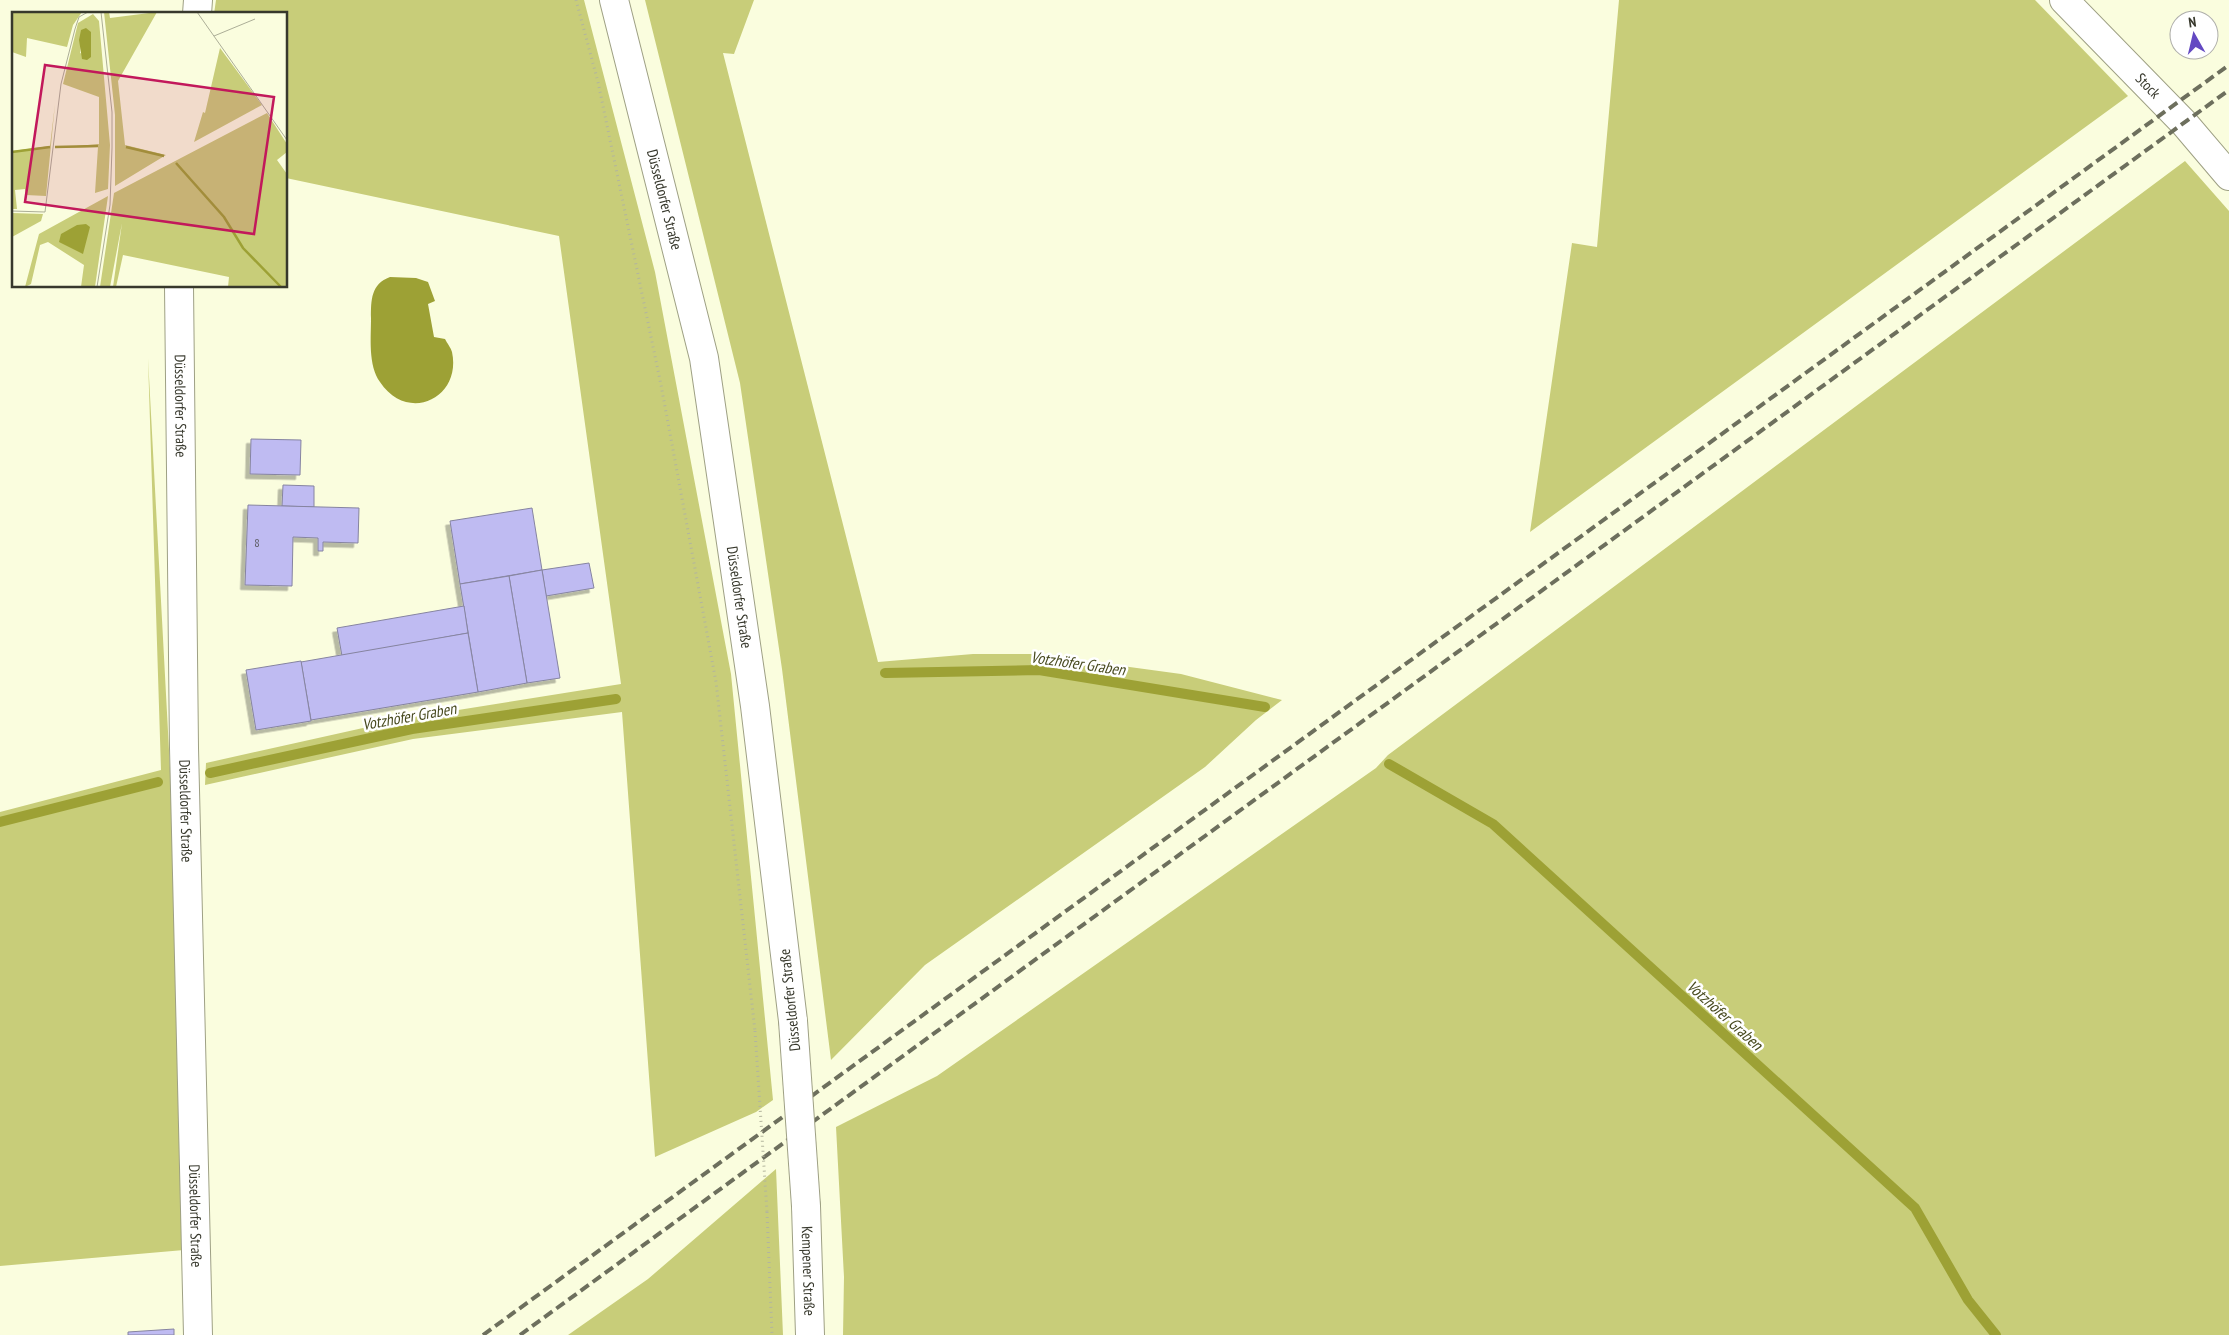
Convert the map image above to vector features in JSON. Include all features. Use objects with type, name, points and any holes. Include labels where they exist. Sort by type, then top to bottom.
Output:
[{"type":"main road","name":"Düsseldorfer Straße","points":[[614,0],[704,358],[755,706],[792,1021],[806,1206]]},
{"type":"main road","name":"Stock","points":[[2064,0],[2184,123],[2229,176]]},
{"type":"main road","name":"Düsseldorfer Straße","points":[[179,288],[184,728],[198,1335]]},
{"type":"main road","name":"Kempener Straße","points":[[806,1206],[810,1335]]},
{"type":"path","points":[[576,0],[598,82],[659,375],[716,682],[755,1031],[768,1212],[772,1335]]},
{"type":"green space","points":[[216,0],[584,0],[655,272],[731,674],[773,1100],[756,1112],[655,1157],[622,712],[413,739],[205,785],[206,763],[408,718],[621,684],[559,236],[288,178],[288,12],[214,12]]},
{"type":"green space","points":[[645,0],[754,0],[734,54],[723,53],[878,662],[973,654],[1034,654],[1181,674],[1282,700],[1256,720],[1205,767],[925,965],[831,1060],[782,669],[740,383]]},
{"type":"green space","points":[[1619,0],[2035,0],[2128,96],[1530,532],[1572,243],[1597,247]]},
{"type":"green space","points":[[2185,161],[2229,211],[2229,1335],[843,1335],[844,1277],[836,1127],[937,1076],[1376,768],[1388,755]]},
{"type":"green space","points":[[148,358],[170,769],[184,1250],[0,1266],[0,812],[161,770]]},
{"type":"green space","points":[[776,1169],[783,1335],[568,1335],[648,1279]]},
{"type":"shaded area","points":[[390,277],[416,278],[428,282],[435,301],[428,304],[434,337],[445,339],[452,352],[453,368],[449,382],[441,393],[430,400],[418,403],[404,402],[392,395],[376,375],[372,360],[371,343],[372,299],[373,293],[379,284]]},
{"type":"building","points":[[251,439],[301,440],[300,475],[250,474]]},
{"type":"building","points":[[283,485],[314,486],[314,507],[282,506]]},
{"type":"building","points":[[248,505],[359,508],[358,543],[323,542],[323,551],[318,551],[318,538],[293,537],[292,586],[245,585]]},
{"type":"building","points":[[532,508],[542,570],[460,584],[450,521]]},
{"type":"building","points":[[589,563],[594,588],[546,596],[542,570]]},
{"type":"building","points":[[542,570],[560,678],[527,683],[509,576]]},
{"type":"building","points":[[509,576],[527,683],[478,692],[460,584]]},
{"type":"building","points":[[464,606],[468,633],[342,656],[337,628]]},
{"type":"building","points":[[468,633],[478,692],[311,720],[301,662]]},
{"type":"building","points":[[301,661],[311,721],[256,730],[246,670]]},
{"type":"building","points":[[174,1329],[174,1335],[128,1335],[128,1332]]},
{"type":"waterway","name":"Votzhöfer Graben","points":[[885,673],[1039,670],[1265,707]]},
{"type":"waterway","name":"Votzhöfer Graben","points":[[210,773],[412,729],[616,699]]},
{"type":"waterway","name":"Votzhöfer Graben","points":[[1389,764],[1493,824],[1915,1208],[1968,1300],[1996,1335]]},
{"type":"waterway","name":"Votzhöfer Graben","points":[[0,822],[158,782]]},
{"type":"railway","points":[[483,1335],[2229,65]]},
{"type":"railway","points":[[520,1335],[2229,90]]}]
